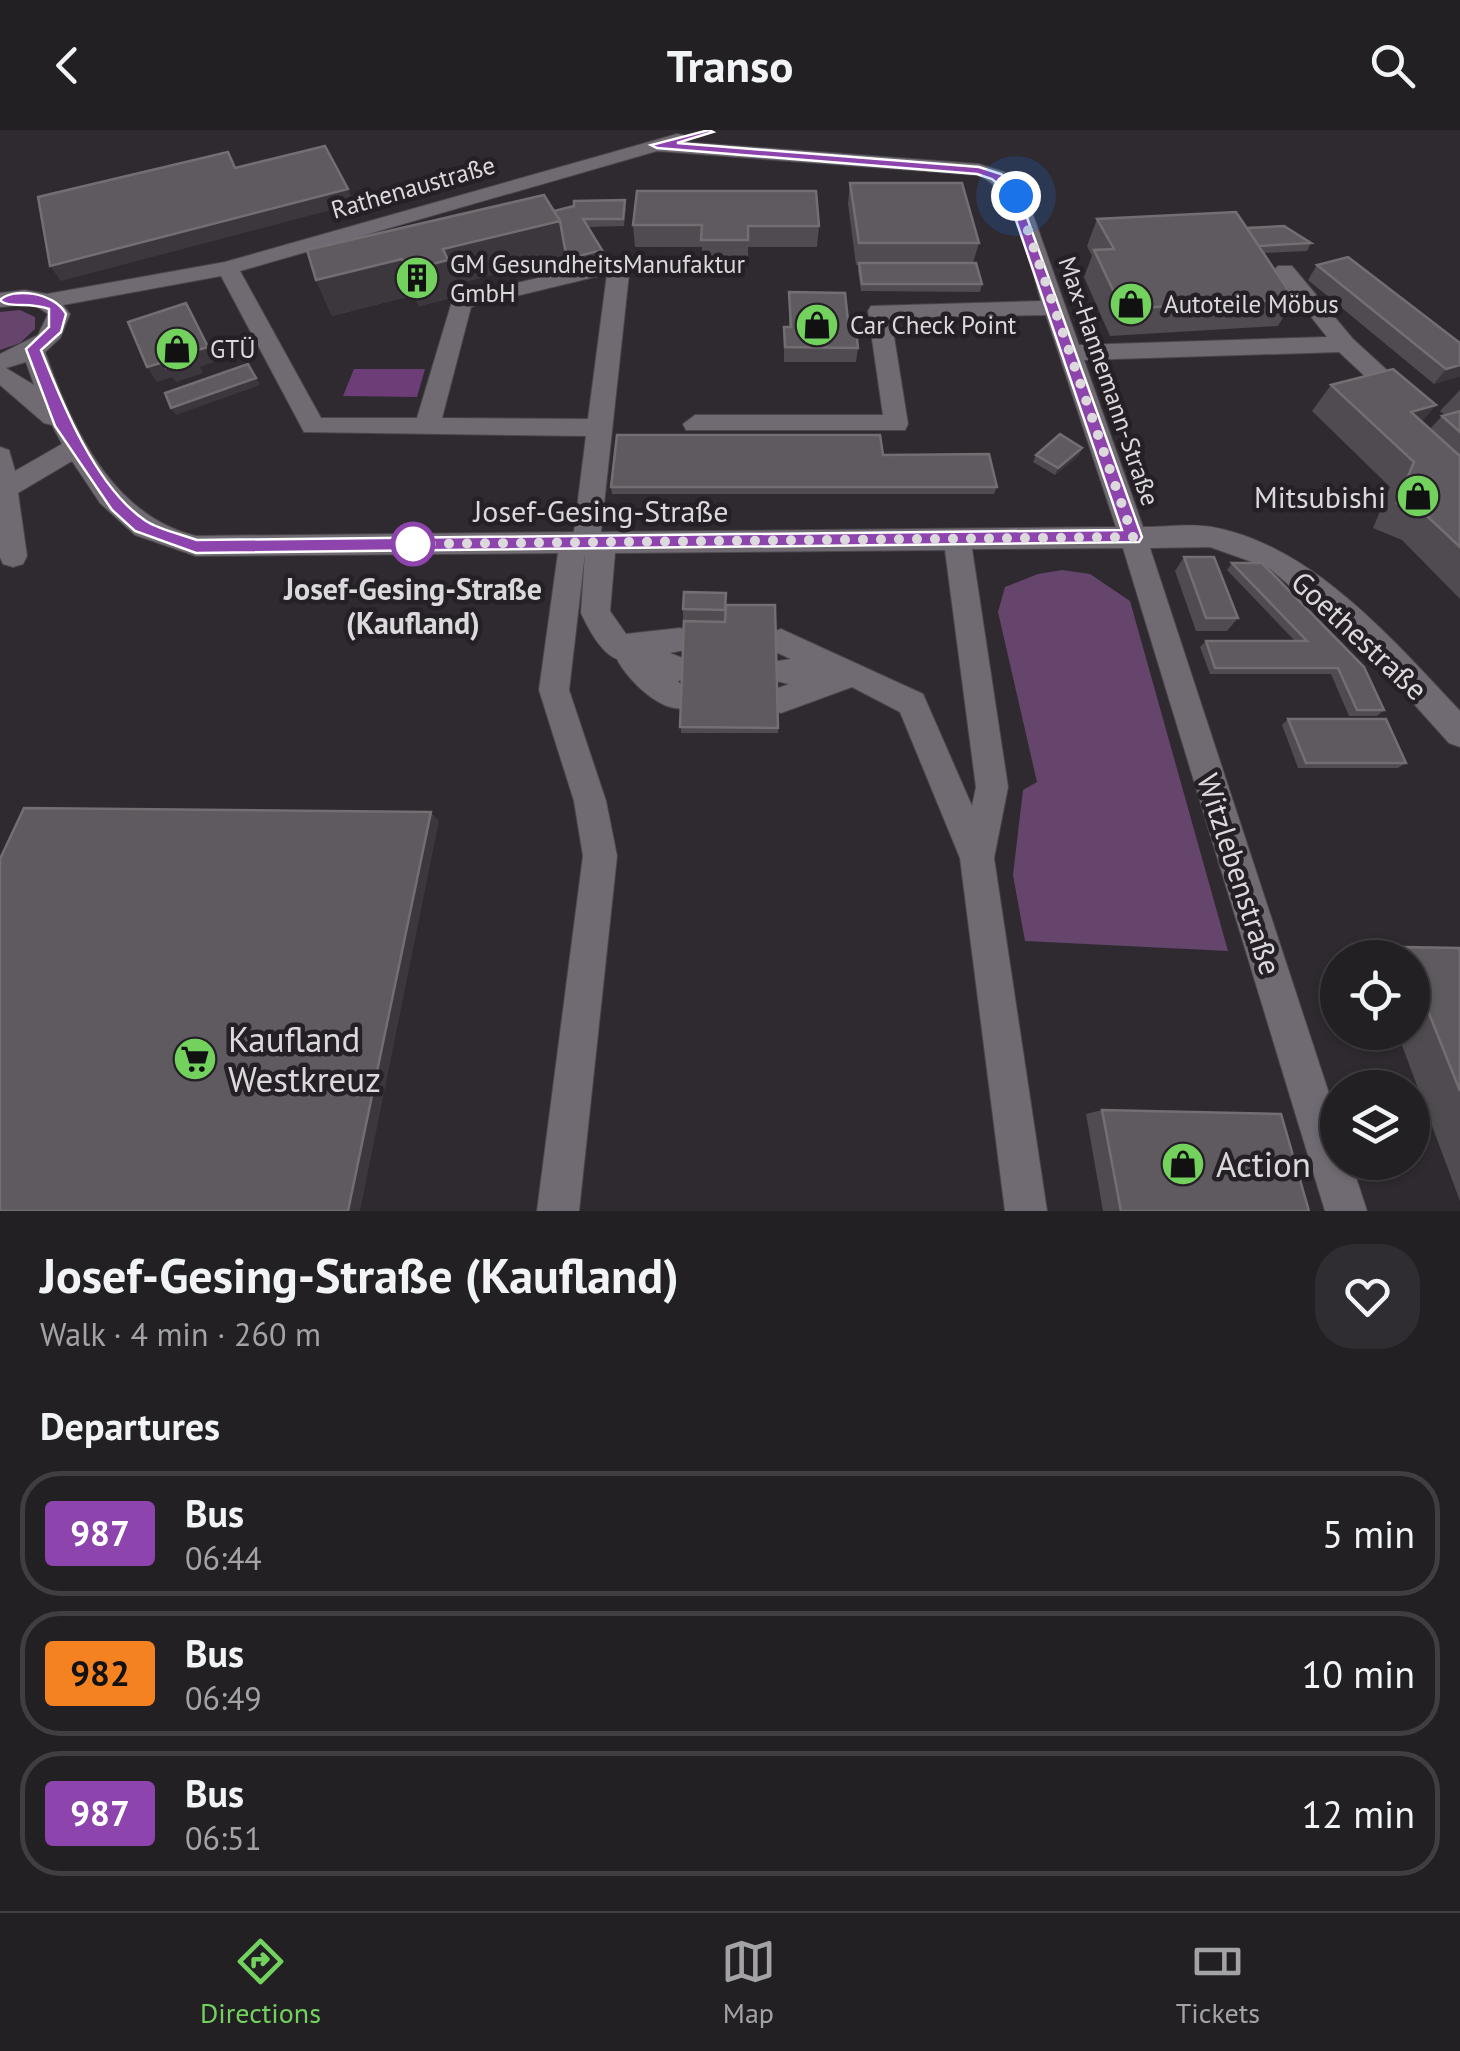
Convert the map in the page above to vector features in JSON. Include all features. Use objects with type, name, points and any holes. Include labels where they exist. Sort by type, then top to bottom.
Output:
[{"type":"street","points":[[620,130],[626,154]]},
{"type":"street","name":"Rathenaustraße","points":[[6,295],[46,301],[190,277],[709,130]]},
{"type":"street","name":"Max-Hannemann-Straße","points":[[657,145],[979,170],[997,176],[1016,196],[1133,537]]},
{"type":"street","points":[[426,427],[461,303],[619,265],[587,542],[554,690],[590,801],[600,856],[558,1211]]},
{"type":"street","points":[[228,268],[313,426],[600,428]]},
{"type":"street","points":[[1285,270],[1344,344],[1420,414]]},
{"type":"street","name":"Rathenaustraße","points":[[58,324],[190,277]]},
{"type":"street","points":[[0,362],[33,349],[58,324],[59,314],[46,301]]},
{"type":"street","points":[[695,424],[896,424],[879,311],[1054,308]]},
{"type":"street","points":[[1070,353],[1344,344]]},
{"type":"street","name":"Josef-Gesing-Straße","points":[[33,349],[70,436]]},
{"type":"street","name":"Josef-Gesing-Straße","points":[[0,374],[26,391],[70,436],[118,506],[141,526],[196,546],[1133,537]]},
{"type":"street","points":[[6,488],[70,436]]},
{"type":"street","points":[[0,456],[13,556]]},
{"type":"street","name":"Goethestraße","points":[[1133,537],[1211,537],[1279,560],[1380,646],[1460,733]]},
{"type":"street","name":"Witzlebenstraße","points":[[1133,537],[1346,1211]]},
{"type":"street","points":[[958,540],[992,786],[977,858]]},
{"type":"street","points":[[587,542],[596,613],[619,647],[678,669],[619,647]]},
{"type":"street","points":[[781,671],[856,674],[912,703],[977,858],[1026,1211]]},
{"type":"shaded area","points":[[20,310],[35,317],[35,329],[20,343],[0,350],[0,312]]},
{"type":"shaded area","points":[[354,369],[425,369],[417,397],[343,396]]},
{"type":"shaded area","points":[[1062,570],[1090,574],[1130,601],[1228,951],[1025,941],[1013,875],[1023,790],[1037,782],[998,612],[1005,587],[1038,574]]},
{"type":"building","points":[[325,146],[348,189],[50,266],[38,197],[228,152],[235,168]]},
{"type":"building","points":[[850,183],[962,183],[979,243],[859,243]]},
{"type":"building","points":[[637,191],[816,191],[819,226],[748,226],[748,240],[701,240],[702,225],[633,225]]},
{"type":"building","points":[[544,195],[560,221],[443,249],[448,260],[407,271],[402,259],[316,280],[307,250]]},
{"type":"building","points":[[625,200],[623,219],[583,219],[602,250],[571,258],[554,211],[574,206],[574,201]]},
{"type":"building","points":[[1236,212],[1294,299],[1122,309],[1094,250],[1114,249],[1097,219]]},
{"type":"building","points":[[1284,226],[1311,243],[1259,246],[1247,228]]},
{"type":"building","points":[[1348,257],[1460,343],[1460,365],[1446,369],[1317,265]]},
{"type":"building","points":[[859,263],[976,263],[982,284],[862,284]]},
{"type":"building","name":"Car Check Point","points":[[789,292],[845,293],[849,330],[856,330],[858,348],[785,347],[784,327],[791,327]]},
{"type":"building","name":"GTÜ","points":[[186,303],[208,347],[191,352],[194,358],[166,368],[164,362],[147,367],[128,322]]},
{"type":"building","points":[[248,364],[256,378],[171,408],[165,393]]},
{"type":"building","points":[[1393,369],[1436,405],[1411,412],[1460,456],[1460,547],[1427,516],[1397,503],[1414,462],[1331,385]]},
{"type":"building","points":[[1460,411],[1460,432],[1442,416]]},
{"type":"building","points":[[1060,434],[1082,448],[1058,468],[1036,455]]},
{"type":"building","points":[[617,435],[880,435],[883,455],[989,454],[997,487],[611,487]]},
{"type":"building","points":[[1184,557],[1214,557],[1238,618],[1206,618]]},
{"type":"building","points":[[1232,563],[1262,563],[1364,667],[1384,710],[1357,710],[1338,668],[1215,668],[1206,641],[1307,641]]},
{"type":"building","points":[[684,592],[726,593],[725,610],[683,609]]},
{"type":"building","points":[[726,605],[775,605],[778,728],[680,727],[684,621],[725,622]]},
{"type":"building","points":[[1288,719],[1386,719],[1406,763],[1306,763]]},
{"type":"building","name":"Kaufland Westkreuz","points":[[24,808],[431,812],[348,1211],[0,1211],[0,859]]},
{"type":"building","points":[[1430,947],[1460,948],[1460,1091],[1430,1016]]},
{"type":"building","name":"Action","points":[[1102,1110],[1281,1114],[1309,1211],[1121,1211]]},
{"type":"bus line","name":"987","points":[[0,300],[34,298],[55,306],[59,314],[56,328],[33,349],[63,426],[118,506],[141,526],[169,540],[196,546],[1133,537],[1012,190],[997,176],[979,170],[657,145],[709,130]]},
{"type":"place","name":"GM GesundheitsManufaktur GmbH","points":[[417,278]]},
{"type":"place","name":"Autoteile Möbus","points":[[1131,304]]},
{"type":"place","name":"Car Check Point","points":[[817,325]]},
{"type":"place","name":"GTÜ","points":[[177,349]]},
{"type":"place","name":"Mitsubishi","points":[[1418,496]]},
{"type":"place","name":"Josef-Gesing-Straße (Kaufland)","points":[[413,544]]},
{"type":"place","name":"Kaufland Westkreuz","points":[[195,1059]]},
{"type":"place","name":"Action","points":[[1183,1164]]},
{"type":"route","points":[[413,544],[1133,537],[1016,196]]}]
